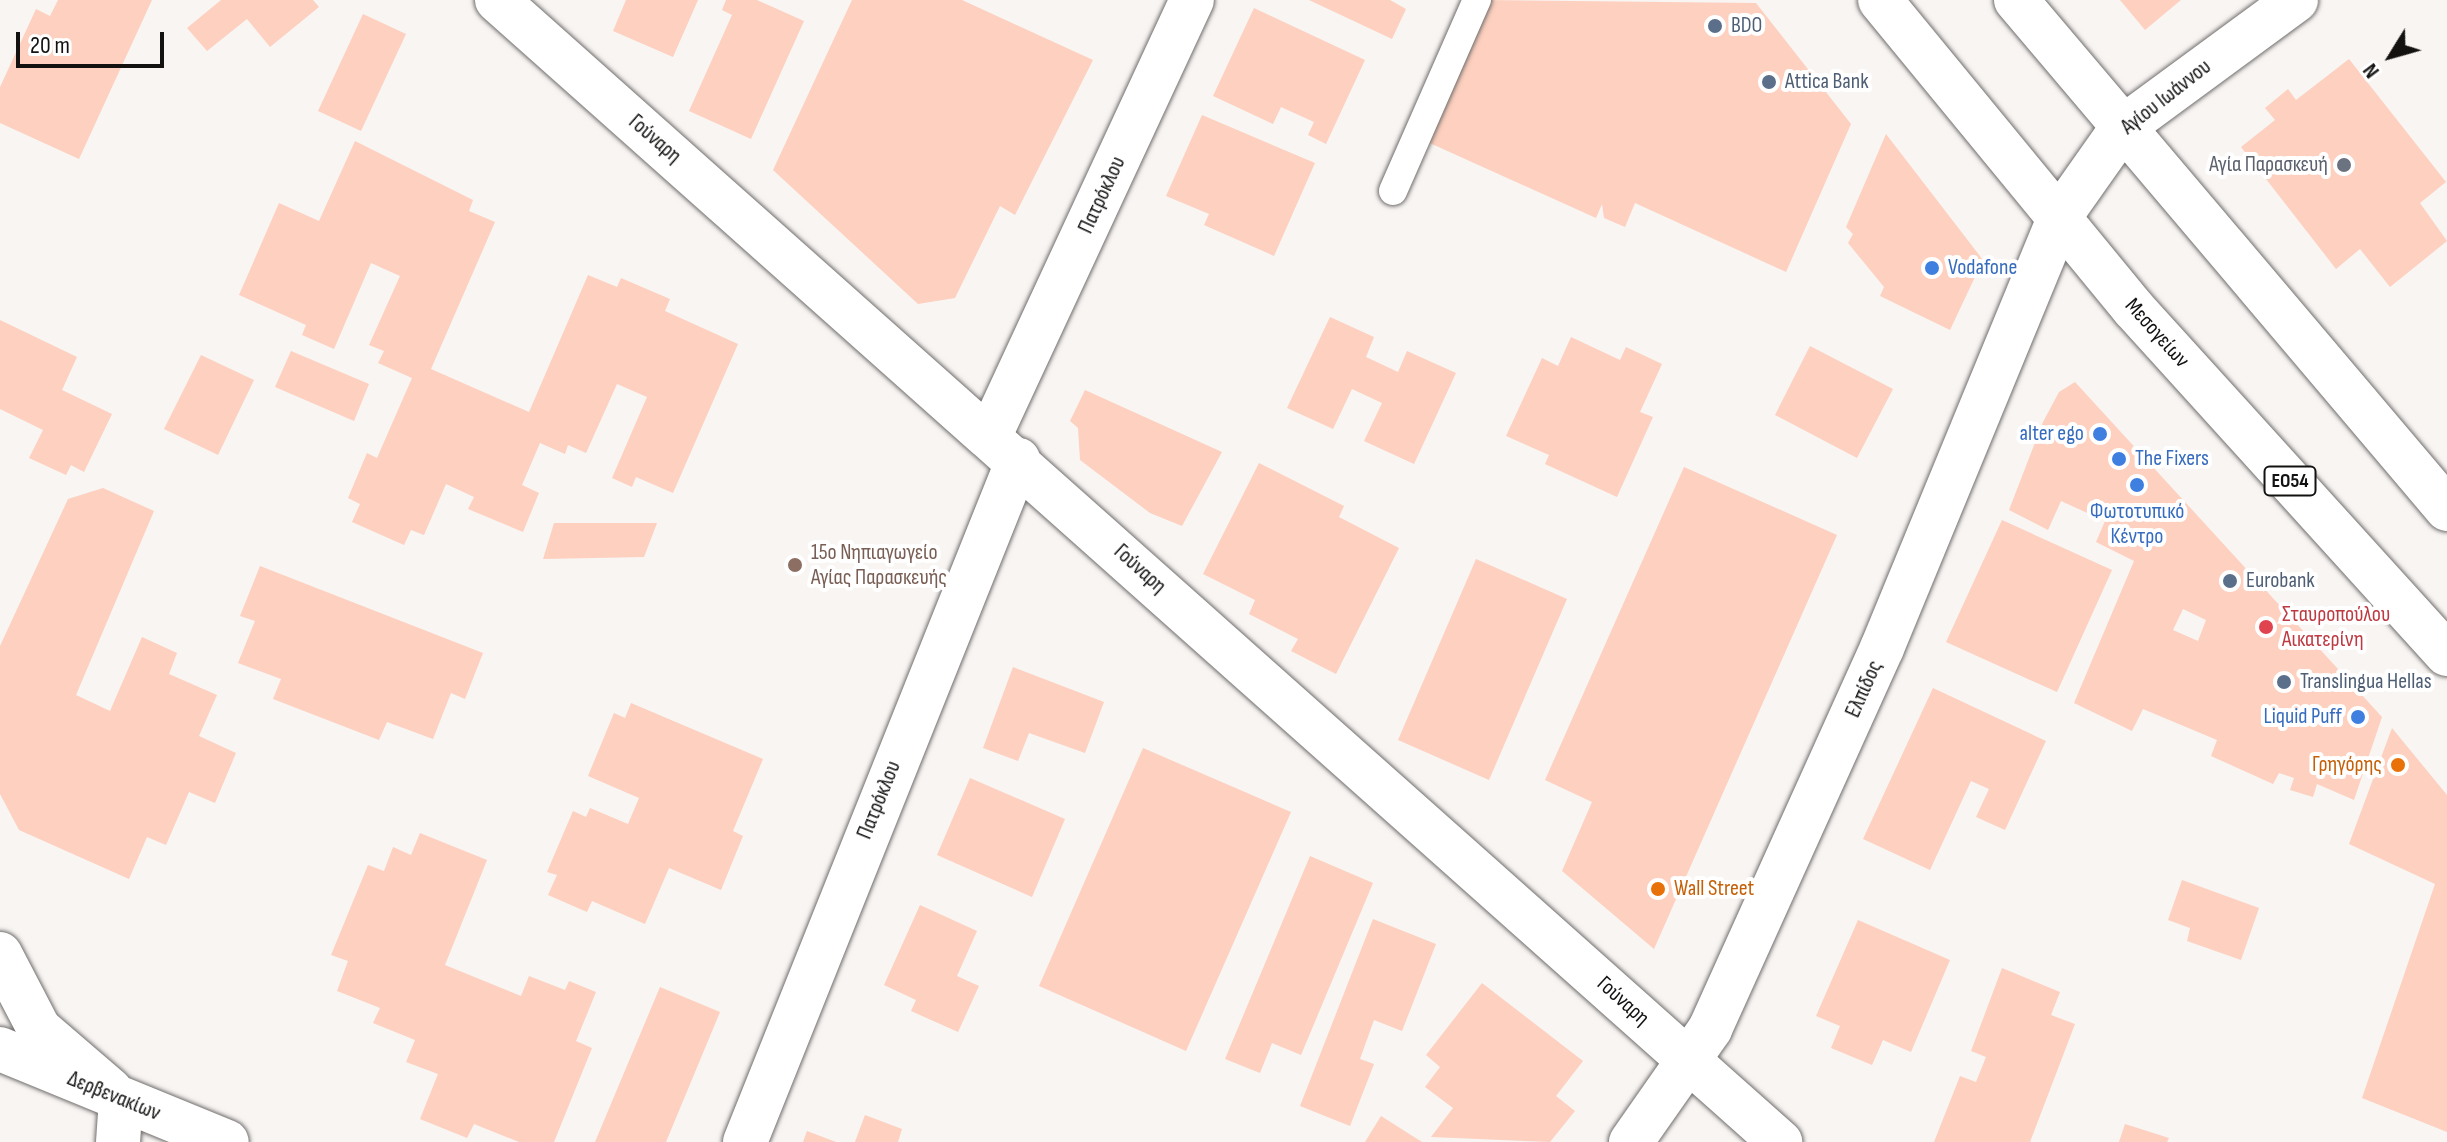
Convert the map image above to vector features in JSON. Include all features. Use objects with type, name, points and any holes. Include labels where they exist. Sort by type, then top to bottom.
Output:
[{"type":"street","name":"Γούναρη","points":[[497,0],[1004,446],[1780,1142]]},
{"type":"street","name":"Πατρόκλου","points":[[745,1142],[1004,446],[1192,0]]},
{"type":"street","name":"Μεσογείων","points":[[1880,0],[2133,308],[2447,654]]},
{"type":"street","points":[[2016,0],[2447,509]]},
{"type":"street","name":"Αγίου Ιωάννου","points":[[2060,216],[2122,128],[2296,0]]},
{"type":"street","name":"Ελπίδος","points":[[1631,1142],[1691,1064],[1882,648],[2060,216]]},
{"type":"street","points":[[0,954],[39,1029],[121,1099],[118,1142]]},
{"type":"street","name":"Δερβενακίων","points":[[0,1049],[227,1142]]},
{"type":"lane","points":[[1393,191],[1477,0]]},
{"type":"building","points":[[58,0],[152,0],[79,159],[0,123],[0,87],[36,9],[50,16]]},
{"type":"building","points":[[221,0],[313,0],[319,7],[270,47],[247,19],[207,51],[187,28]]},
{"type":"building","points":[[626,0],[698,0],[673,57],[613,31]]},
{"type":"building","points":[[726,0],[757,0],[804,21],[751,139],[689,111],[732,15],[722,10]]},
{"type":"building","points":[[852,0],[962,0],[1093,60],[1015,215],[1000,206],[955,298],[918,304],[773,170]]},
{"type":"building","points":[[1309,0],[1390,0],[1406,9],[1392,39]]},
{"type":"building","points":[[1486,0],[1756,3],[1851,124],[1786,272],[1635,203],[1625,227],[1604,218],[1602,204],[1596,218],[1423,140]]},
{"type":"building","points":[[2120,0],[2181,0],[2145,30]]},
{"type":"building","points":[[1254,8],[1365,60],[1326,144],[1308,135],[1314,122],[1281,107],[1273,124],[1213,96]]},
{"type":"building","points":[[363,14],[406,34],[361,131],[318,111]]},
{"type":"building","name":"Αγία Παρασκευή","points":[[2349,59],[2446,182],[2420,203],[2447,241],[2390,287],[2360,249],[2336,269],[2241,147],[2275,120],[2265,108],[2288,89],[2296,100]]},
{"type":"building","points":[[1202,115],[1315,163],[1274,256],[1204,225],[1209,214],[1166,196]]},
{"type":"building","points":[[1886,134],[1983,260],[1950,330],[1880,296],[1884,287],[1848,243],[1853,234],[1846,227]]},
{"type":"building","points":[[355,141],[473,200],[469,211],[495,222],[431,369],[529,412],[588,275],[617,287],[621,278],[670,299],[665,311],[738,344],[673,493],[636,477],[632,487],[612,478],[647,397],[617,384],[586,453],[568,445],[565,454],[540,443],[522,485],[539,493],[523,532],[468,509],[474,497],[446,484],[424,535],[411,530],[404,545],[352,522],[360,504],[348,498],[367,453],[377,458],[412,378],[378,363],[384,351],[369,345],[400,276],[371,263],[334,349],[302,335],[306,325],[239,295],[279,203],[319,221]]},
{"type":"building","points":[[1330,317],[1374,337],[1366,357],[1398,372],[1407,351],[1456,373],[1414,464],[1364,441],[1382,403],[1352,389],[1333,429],[1287,408]]},
{"type":"building","points":[[0,320],[77,357],[62,390],[112,414],[84,472],[71,465],[66,475],[29,458],[43,430],[0,409]]},
{"type":"building","points":[[1571,337],[1620,360],[1626,347],[1662,364],[1640,412],[1653,417],[1617,497],[1545,464],[1549,455],[1506,436],[1542,358],[1558,366]]},
{"type":"building","points":[[1810,346],[1893,389],[1857,458],[1775,415]]},
{"type":"building","points":[[291,351],[369,384],[354,421],[275,387]]},
{"type":"building","points":[[201,355],[254,380],[218,455],[164,429]]},
{"type":"building","points":[[2075,382],[2382,717],[2354,800],[2317,784],[2313,797],[2290,790],[2294,778],[2279,773],[2273,784],[2211,756],[2217,740],[2143,709],[2132,731],[2074,703],[2134,561],[2096,542],[2105,521],[2061,501],[2048,530],[2009,510],[2043,422],[2059,392]],"holes":[[[2183,609],[2206,620],[2198,641],[2173,630]]]},
{"type":"building","points":[[1085,390],[1222,452],[1182,526],[1150,513],[1080,460],[1078,428],[1070,421]]},
{"type":"building","points":[[1259,463],[1344,506],[1339,517],[1399,548],[1336,674],[1291,651],[1298,639],[1249,614],[1255,600],[1203,574]]},
{"type":"building","points":[[1684,467],[1837,535],[1654,949],[1562,871],[1592,802],[1545,780]]},
{"type":"building","points":[[103,488],[154,511],[76,695],[110,711],[142,637],[177,653],[169,674],[217,695],[199,736],[236,753],[215,803],[189,792],[166,845],[147,837],[129,879],[19,830],[0,794],[0,646],[68,499]]},
{"type":"building","points":[[2002,520],[2112,570],[2057,692],[1946,642]]},
{"type":"building","points":[[554,523],[657,523],[644,557],[543,559]]},
{"type":"building","points":[[1476,559],[1567,599],[1489,780],[1398,740]]},
{"type":"building","points":[[260,566],[483,653],[465,699],[451,693],[433,739],[387,722],[379,740],[273,699],[281,679],[238,663],[255,621],[240,616]]},
{"type":"building","points":[[1013,667],[1104,702],[1085,753],[1029,733],[1018,761],[983,748]]},
{"type":"building","points":[[1933,688],[2046,741],[2005,830],[1976,817],[1989,789],[1971,781],[1930,870],[1863,839]]},
{"type":"building","points":[[631,703],[763,759],[733,831],[743,836],[721,890],[669,868],[645,924],[592,901],[587,912],[548,895],[557,875],[547,872],[573,811],[586,817],[590,808],[628,824],[639,798],[588,776],[614,713],[625,718]]},
{"type":"building","points":[[2392,728],[2447,795],[2447,1132],[2362,1098],[2435,884],[2349,844]]},
{"type":"building","points":[[1143,748],[1291,812],[1186,1051],[1039,986]]},
{"type":"building","points":[[970,778],[1065,819],[1032,897],[937,855]]},
{"type":"building","points":[[420,833],[487,860],[445,965],[521,996],[529,976],[565,990],[569,981],[596,992],[576,1041],[592,1048],[554,1142],[519,1142],[474,1124],[467,1138],[420,1119],[438,1074],[406,1062],[415,1040],[373,1023],[380,1008],[337,991],[348,961],[331,955],[368,865],[384,871],[393,847],[411,855]]},
{"type":"building","points":[[1310,856],[1373,883],[1301,1055],[1272,1043],[1260,1073],[1225,1059]]},
{"type":"building","points":[[2182,880],[2259,908],[2241,960],[2187,941],[2190,928],[2168,920]]},
{"type":"building","points":[[920,905],[977,931],[957,976],[979,986],[958,1032],[911,1011],[916,1000],[884,985]]},
{"type":"building","points":[[1373,919],[1436,944],[1402,1031],[1374,1020],[1360,1059],[1374,1064],[1350,1126],[1300,1106]]},
{"type":"building","points":[[1858,920],[1950,960],[1911,1052],[1883,1040],[1872,1065],[1831,1048],[1840,1026],[1816,1016]]},
{"type":"building","points":[[2002,968],[2060,992],[2051,1015],[2075,1024],[2030,1142],[1934,1142],[1960,1076],[1976,1082],[1986,1057],[1971,1051]]},
{"type":"building","points":[[1482,983],[1583,1061],[1556,1096],[1575,1111],[1550,1142],[1431,1137],[1453,1108],[1425,1087],[1440,1067],[1426,1055]]},
{"type":"building","points":[[660,987],[720,1012],[666,1142],[595,1142]]},
{"type":"building","points":[[865,1115],[902,1129],[898,1142],[855,1142]]},
{"type":"building","points":[[1381,1116],[1422,1142],[1365,1142]]},
{"type":"building","points":[[2125,1124],[2169,1138],[2167,1142],[2119,1142]]},
{"type":"building","points":[[807,1131],[836,1142],[803,1142]]},
{"type":"place","name":"BDO","points":[[1715,26]]},
{"type":"place","name":"Attica Bank","points":[[1769,82]]},
{"type":"place","name":"Αγία Παρασκευή","points":[[2344,165]]},
{"type":"place","name":"Vodafone","points":[[1932,268]]},
{"type":"place","name":"alter ego","points":[[2100,434]]},
{"type":"place","name":"The Fixers","points":[[2119,459]]},
{"type":"place","name":"Φωτοτυπικό Κέντρο","points":[[2137,485]]},
{"type":"place","name":"15ο Νηπιαγωγείο Αγίας Παρασκευής","points":[[795,565]]},
{"type":"place","name":"Eurobank","points":[[2230,581]]},
{"type":"place","name":"Σταυροπούλου Αικατερίνη","points":[[2266,627]]},
{"type":"place","name":"Translingua Hellas","points":[[2284,682]]},
{"type":"place","name":"Liquid Puff","points":[[2358,717]]},
{"type":"place","name":"Γρηγόρης","points":[[2398,765]]},
{"type":"place","name":"Wall Street","points":[[1658,889]]}]
